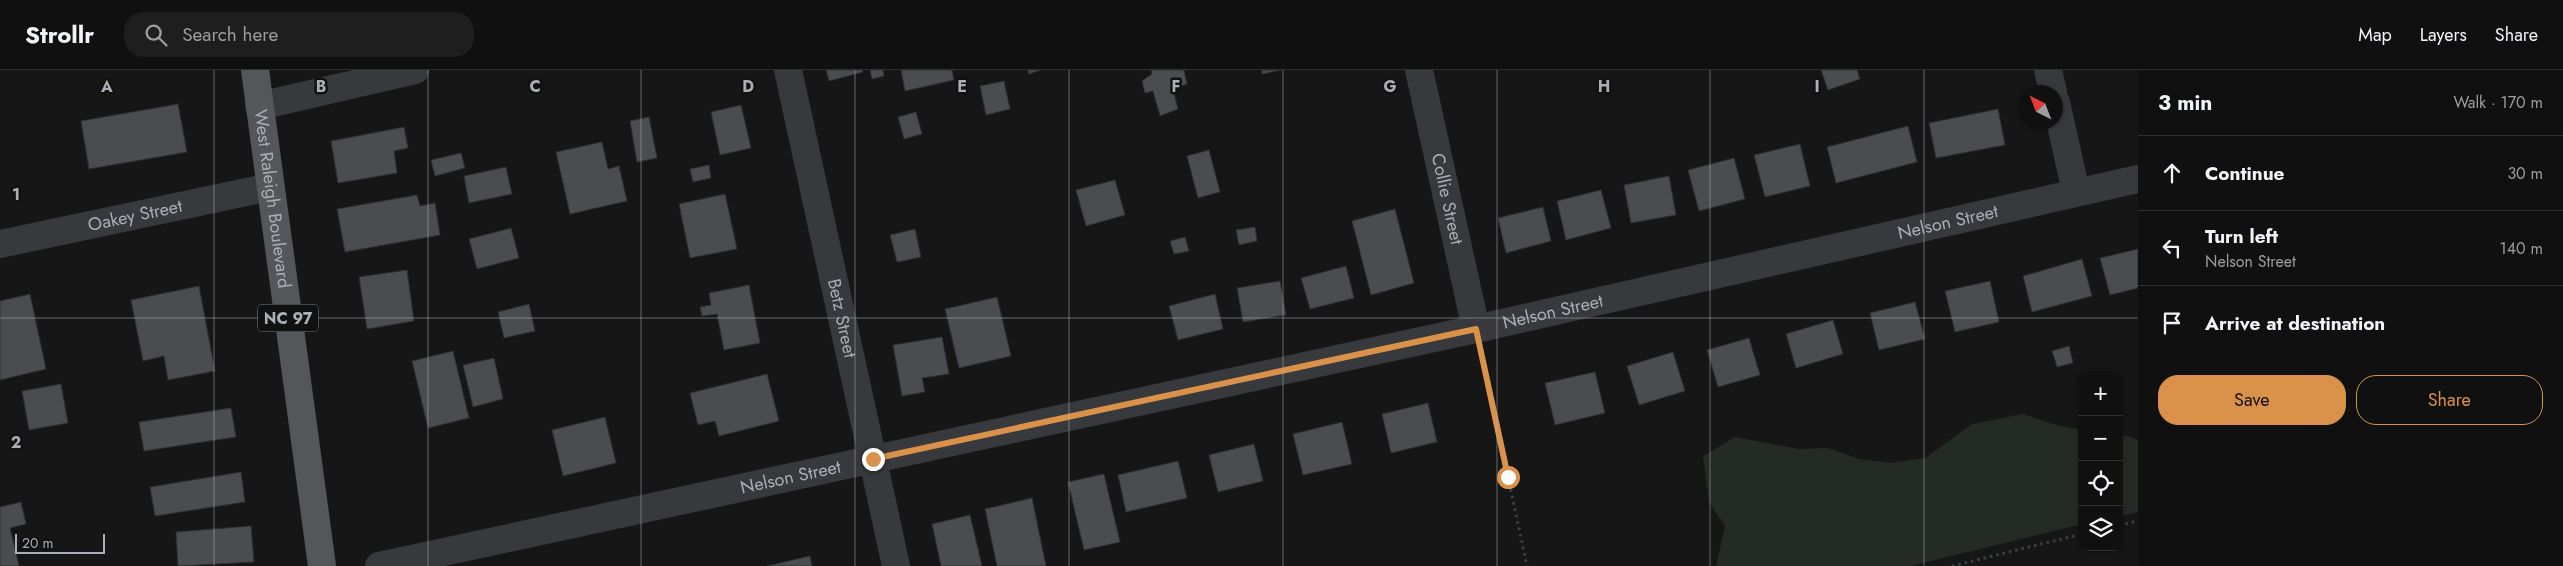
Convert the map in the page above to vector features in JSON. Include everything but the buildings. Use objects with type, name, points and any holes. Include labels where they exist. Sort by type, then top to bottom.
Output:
[{"type":"main road","name":"West Raleigh Boulevard","points":[[255,70],[322,566]]},
{"type":"street","points":[[259,106],[415,70]]},
{"type":"street","name":"Betz Street","points":[[788,70],[896,566]]},
{"type":"street","name":"Collie Street","points":[[1419,70],[1476,329]]},
{"type":"street","points":[[2048,70],[2052,85]]},
{"type":"street","points":[[2062,130],[2076,192]]},
{"type":"street","name":"Nelson Street","points":[[380,566],[1476,329],[2138,179]]},
{"type":"street","name":"Oakey Street","points":[[0,244],[270,187]]},
{"type":"path","points":[[1476,329],[1527,566]]},
{"type":"path","points":[[2123,524],[2138,521]]},
{"type":"path","points":[[1952,566],[2078,535]]},
{"type":"shaded area","points":[[2023,414],[2056,425],[2078,429],[2078,525],[1911,566],[1716,566],[1725,526],[1709,502],[1703,456],[1735,437],[1799,449],[1828,448],[1859,459],[1891,463],[1925,458],[1972,424]]},
{"type":"shaded area","points":[[2123,434],[2138,440],[2138,512],[2123,515]]},
{"type":"route","points":[[873,459],[1476,329],[1508,477]]}]
